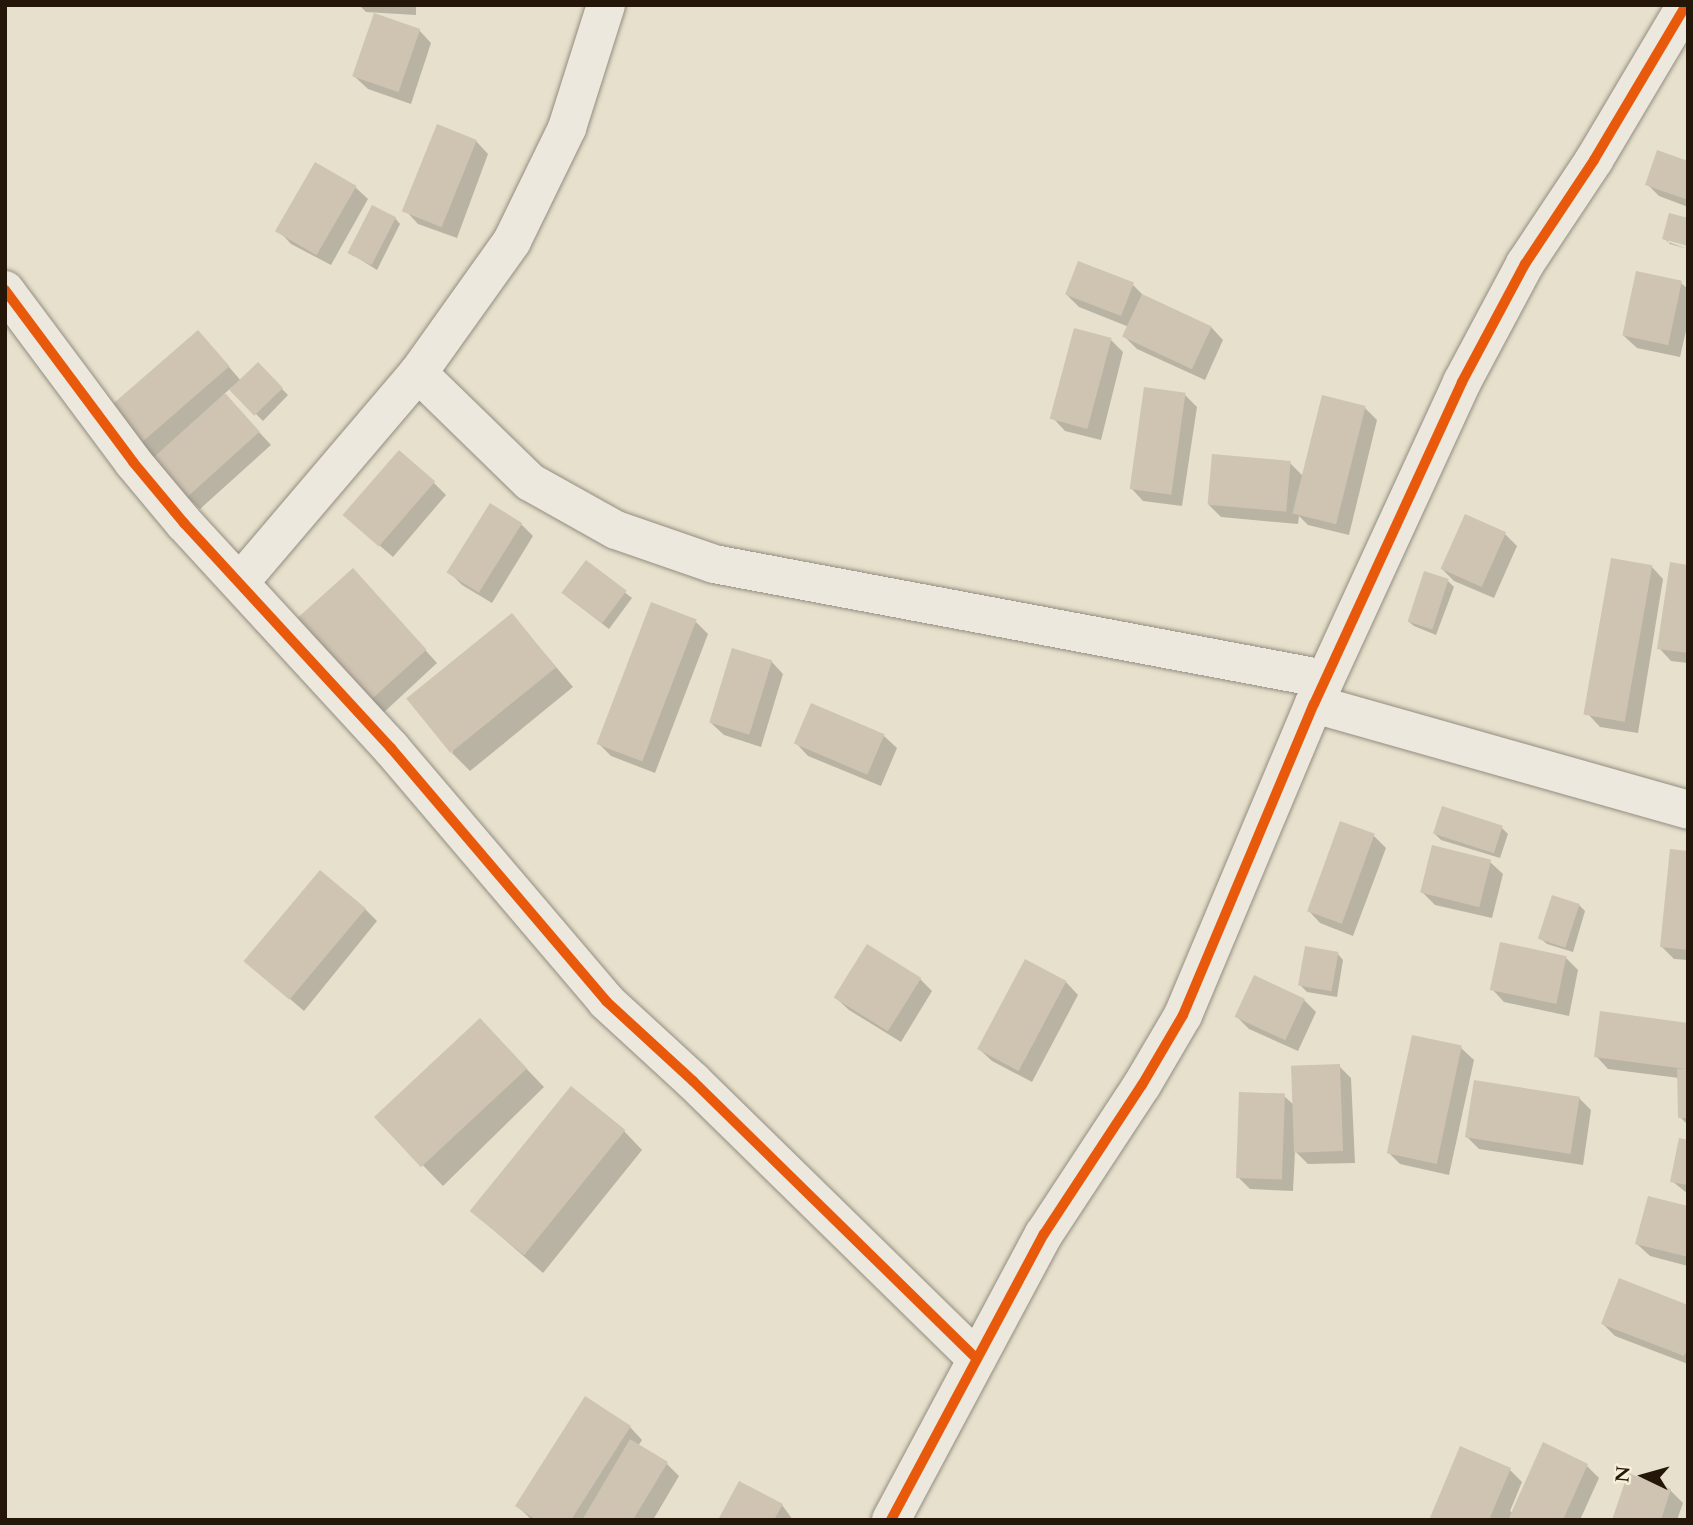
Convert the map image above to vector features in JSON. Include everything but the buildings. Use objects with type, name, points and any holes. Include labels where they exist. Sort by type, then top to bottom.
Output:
[{"type":"street","points":[[240,582],[418,373],[512,241],[567,128],[606,5]]},
{"type":"street","points":[[891,1520],[1044,1234],[1142,1085],[1183,1015],[1320,692],[1462,382],[1512,288],[1594,160],[1686,5]]},
{"type":"street","points":[[5,290],[133,462],[184,523],[391,748],[606,1001],[693,1081],[977,1359]]},
{"type":"street","points":[[418,373],[530,482],[616,530],[714,564],[1320,692],[1688,810]]},
{"type":"cycle path","points":[[891,1520],[1044,1234],[1142,1085],[1183,1015],[1314,704],[1462,382],[1525,264],[1594,160],[1686,5]]},
{"type":"cycle path","points":[[5,290],[133,462],[184,523],[391,748],[606,1001],[693,1081],[977,1359]]}]
